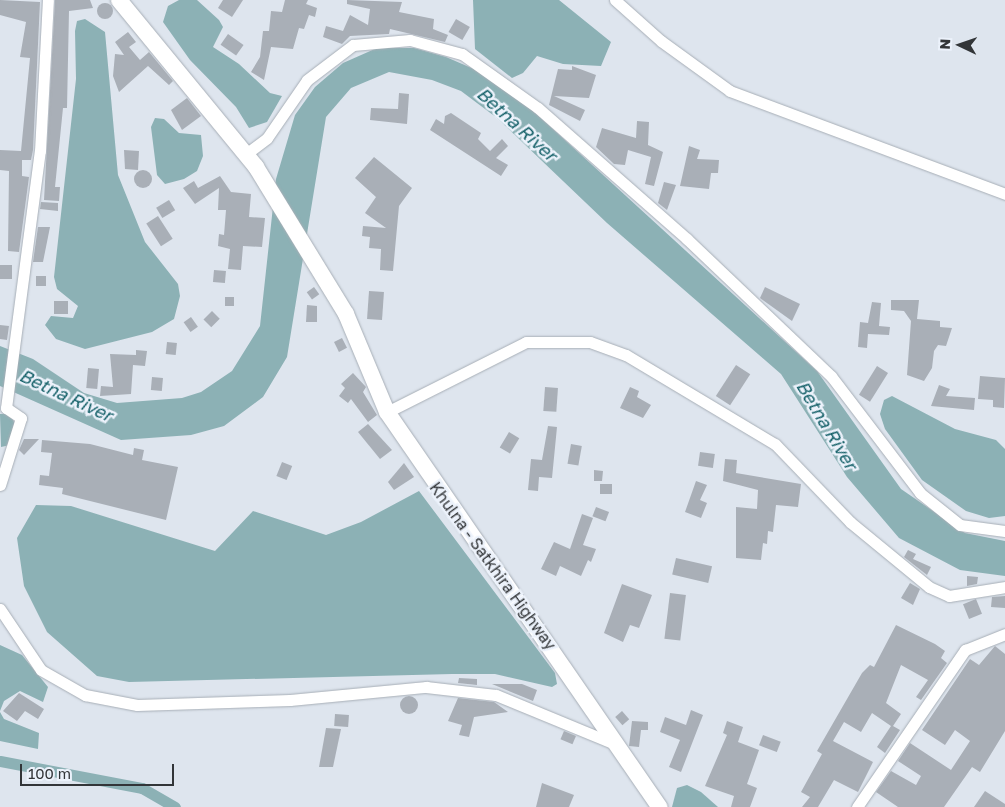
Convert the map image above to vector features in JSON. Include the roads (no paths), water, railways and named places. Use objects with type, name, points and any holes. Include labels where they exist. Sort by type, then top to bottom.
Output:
[{"type":"highway","name":"Khulna - Satkhira Highway","points":[[119,0],[251,161],[346,314],[387,412],[659,807]]},
{"type":"street","points":[[0,485],[21,418],[6,408],[40,151],[48,0]]},
{"type":"street","points":[[615,0],[661,41],[730,91],[1005,194]]},
{"type":"street","points":[[251,161],[307,80],[353,45],[410,40],[462,54],[538,108],[687,239],[831,376],[920,493],[960,525],[1005,531]]},
{"type":"street","points":[[387,412],[526,342],[590,342],[626,355],[775,444],[850,522],[929,587],[950,596],[1005,587]]},
{"type":"street","points":[[0,609],[42,670],[86,694],[137,705],[290,700],[426,687],[496,695],[618,746]]},
{"type":"street","points":[[857,807],[965,650],[1005,634]]},
{"type":"water","points":[[179,0],[197,0],[219,20],[223,27],[213,47],[239,64],[270,93],[282,96],[267,122],[249,128],[236,107],[190,60],[163,22],[168,6]]},
{"type":"water","points":[[473,0],[559,0],[611,42],[601,66],[563,64],[537,56],[523,73],[512,78],[475,49]]},
{"type":"water","points":[[85,19],[105,32],[118,175],[145,242],[178,284],[180,296],[174,319],[152,332],[85,349],[56,339],[45,325],[51,316],[73,318],[78,306],[57,289],[54,277],[76,79],[75,31],[77,21]]},
{"type":"water","name":"Betna River","points":[[377,48],[414,48],[446,57],[490,76],[518,97],[817,371],[901,489],[965,533],[1005,541],[1005,576],[960,570],[899,538],[847,477],[781,374],[607,223],[497,118],[461,91],[432,80],[389,72],[351,88],[326,117],[287,357],[263,397],[224,426],[191,435],[121,440],[0,386],[0,346],[33,359],[84,393],[117,403],[182,398],[201,392],[232,371],[260,326],[276,179],[295,115],[315,87],[343,63]]},
{"type":"water","points":[[155,118],[164,119],[179,133],[201,135],[203,156],[197,171],[184,179],[165,184],[157,175],[151,127]]},
{"type":"water","points":[[892,396],[955,429],[996,440],[1005,449],[1005,516],[989,518],[966,511],[922,480],[885,429],[880,414],[884,400]]},
{"type":"water","points":[[0,414],[10,414],[17,428],[10,445],[1,447]]},
{"type":"water","points":[[419,491],[555,673],[557,684],[552,687],[495,674],[129,682],[97,676],[47,632],[24,586],[17,538],[36,505],[71,506],[215,551],[253,511],[326,535],[361,522]]},
{"type":"water","points":[[0,645],[22,655],[48,687],[43,702],[20,691],[4,701],[0,711]]},
{"type":"water","points":[[0,712],[4,719],[39,733],[38,749],[0,741]]},
{"type":"water","points":[[687,785],[701,792],[718,807],[672,807],[677,788]]},
{"type":"waterway","points":[[0,761],[142,788],[175,807]]}]
